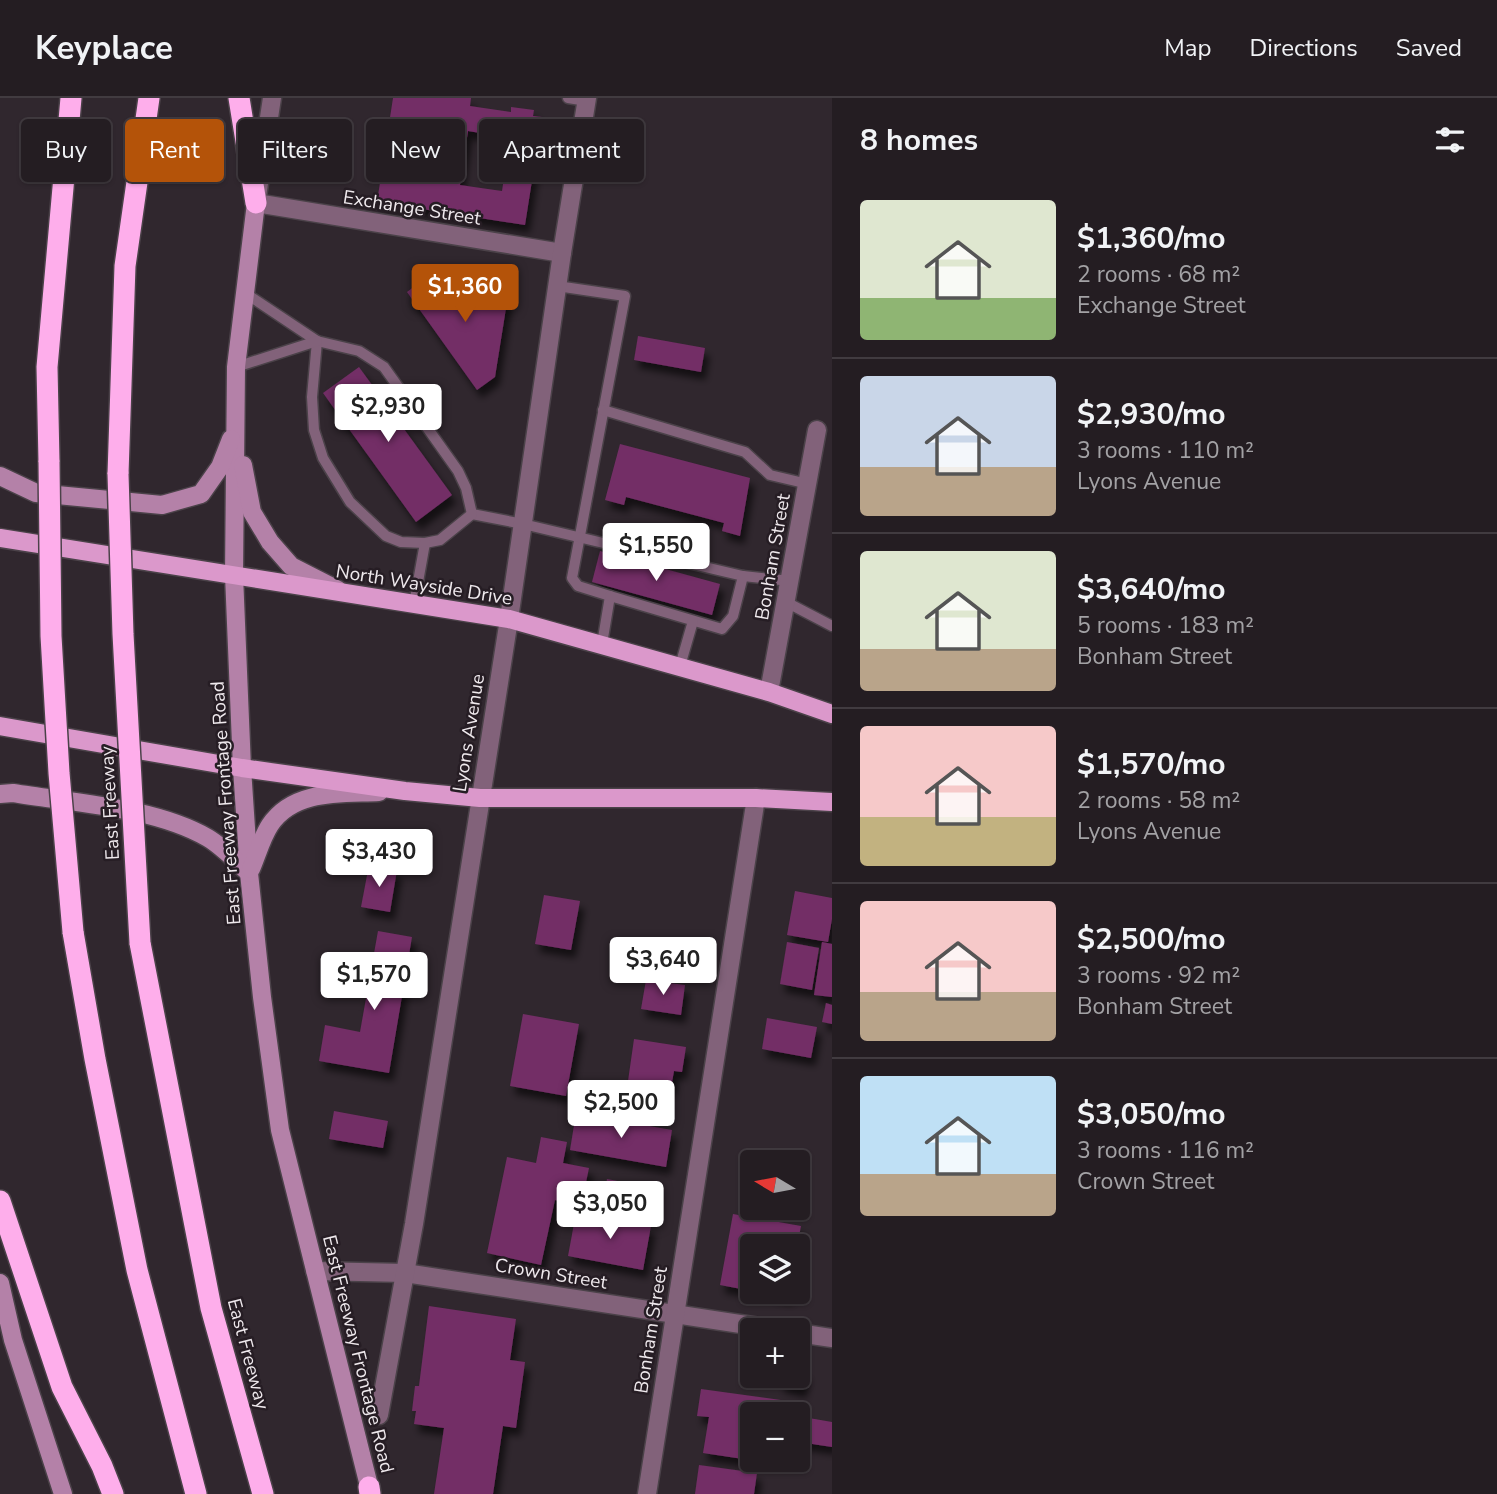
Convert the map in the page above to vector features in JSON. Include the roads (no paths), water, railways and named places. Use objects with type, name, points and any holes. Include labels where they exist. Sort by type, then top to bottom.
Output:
[{"type":"highway","points":[[71,98],[47,367],[51,636],[59,773],[73,932],[137,1270],[196,1494]]},
{"type":"highway","name":"East Freeway","points":[[149,98],[125,266],[118,474],[123,634],[140,943],[211,1308],[263,1494]]},
{"type":"highway","points":[[239,98],[256,203]]},
{"type":"highway","points":[[0,1201],[62,1387],[102,1465],[113,1494]]},
{"type":"main road","name":"East Freeway Frontage Road","points":[[256,203],[236,367],[234,575],[242,768],[250,873],[262,997],[278,1117],[370,1492]]},
{"type":"main road","points":[[0,476],[36,493],[162,505],[201,494],[220,467],[236,425]]},
{"type":"main road","points":[[236,425],[252,512],[270,542],[291,566],[341,592]]},
{"type":"main road","name":"North Wayside Drive","points":[[0,538],[509,619],[769,692],[832,714]]},
{"type":"main road","points":[[0,726],[242,768],[405,791],[480,798],[756,798],[832,802]]},
{"type":"main road","points":[[0,794],[13,793],[150,816],[184,826],[210,840],[250,873],[270,824],[294,802],[317,795],[405,791]]},
{"type":"main road","points":[[0,1283],[13,1340],[63,1494]]},
{"type":"street","name":"East Freeway Frontage Road","points":[[256,203],[272,98]]},
{"type":"street","name":"Lyons Avenue","points":[[379,1415],[405,1273],[509,619],[587,99]]},
{"type":"street","name":"Exchange Street","points":[[256,203],[562,253]]},
{"type":"street","name":"Bonham Street","points":[[769,692],[817,430]]},
{"type":"street","name":"Bonham Street","points":[[647,1494],[756,798]]},
{"type":"street","name":"Crown Street","points":[[315,1271],[405,1273],[740,1324]]},
{"type":"street","points":[[810,1335],[832,1338]]},
{"type":"lane","points":[[568,98],[587,99]]},
{"type":"lane","points":[[557,286],[625,296],[572,578],[578,586],[722,629],[733,616],[743,576]]},
{"type":"lane","points":[[245,293],[317,341],[359,351],[384,367],[458,471],[466,488],[472,514]]},
{"type":"lane","points":[[236,367],[317,341]]},
{"type":"lane","points":[[317,341],[312,397],[314,430],[323,458],[350,502],[386,537],[401,542],[425,543],[440,540],[472,514]]},
{"type":"lane","points":[[603,410],[745,452],[770,475],[808,484]]},
{"type":"lane","points":[[472,514],[743,576],[790,581]]},
{"type":"lane","points":[[414,604],[425,543]]},
{"type":"lane","points":[[602,644],[610,596]]},
{"type":"lane","points":[[786,602],[832,626]]},
{"type":"lane","points":[[680,666],[693,621]]}]
